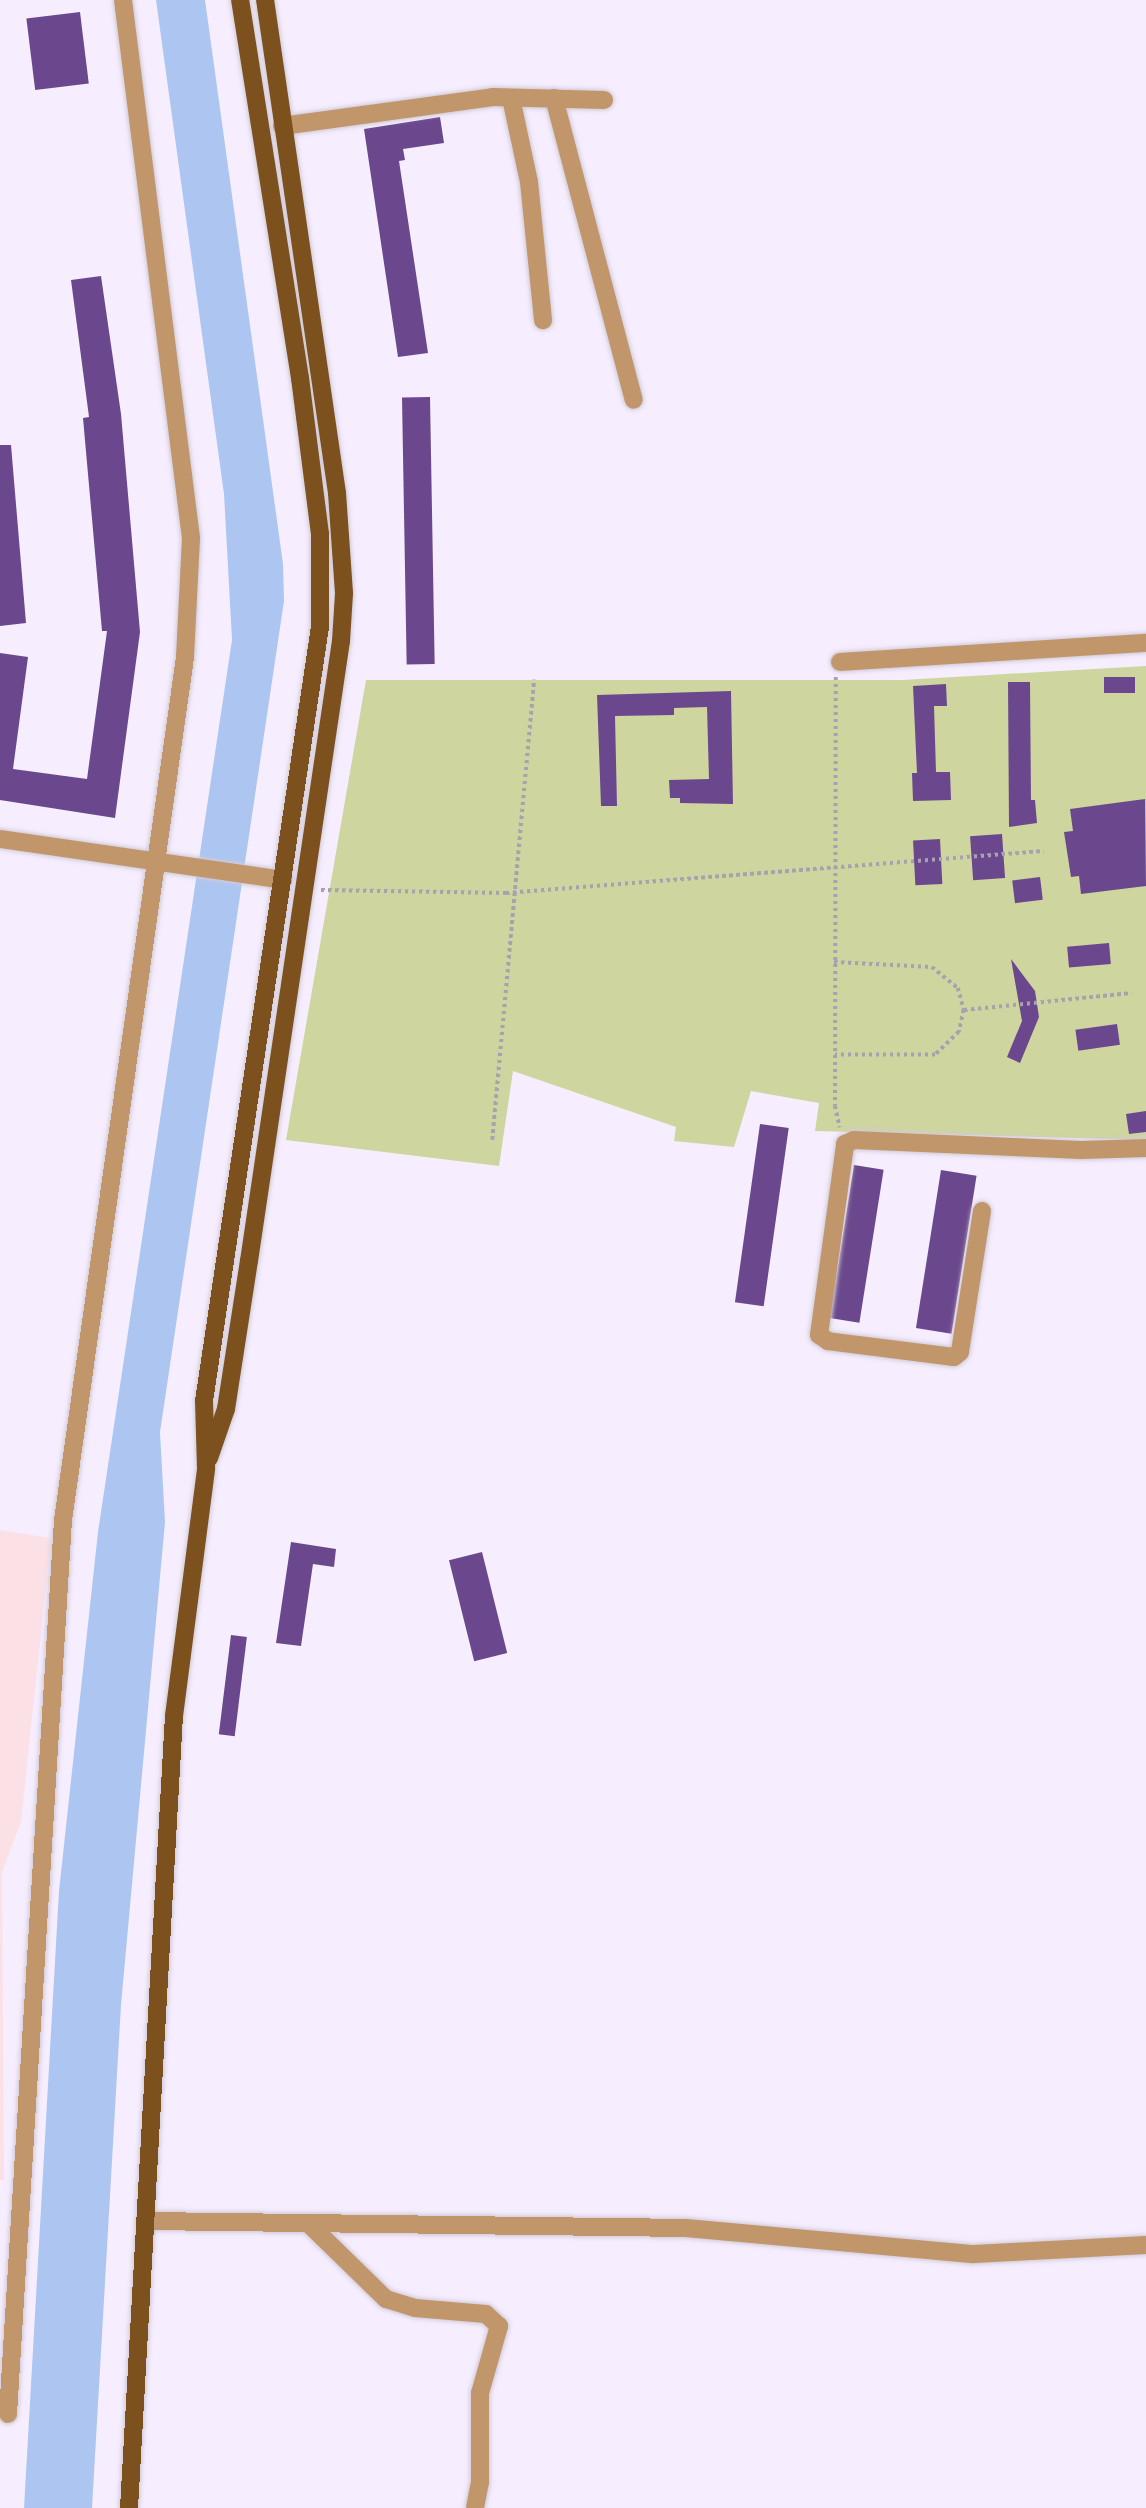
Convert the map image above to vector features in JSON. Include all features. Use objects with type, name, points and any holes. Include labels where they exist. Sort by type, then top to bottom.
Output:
[{"type":"main road","points":[[129,2508],[174,1716],[206,1468],[204,1401],[320,627],[320,534],[240,0]]},
{"type":"main road","points":[[206,1468],[226,1409],[341,641],[343,549],[265,0]]},
{"type":"street","points":[[8,2414],[63,1520],[185,657],[191,538],[123,0]]},
{"type":"street","points":[[282,127],[511,97],[604,100]]},
{"type":"street","points":[[511,97],[529,182],[543,320]]},
{"type":"street","points":[[554,98],[634,400]]},
{"type":"street","points":[[840,662],[1146,643]]},
{"type":"street","points":[[0,839],[283,880]]},
{"type":"street","points":[[982,1211],[960,1352],[954,1357],[828,1341],[816,1326],[845,1143],[854,1140],[1081,1150],[1146,1148]]},
{"type":"street","points":[[146,2221],[686,2228],[974,2254],[1145,2248]]},
{"type":"street","points":[[308,2222],[386,2299],[415,2308],[485,2314],[499,2326],[481,2393],[480,2482],[475,2508]]},
{"type":"path","points":[[840,662],[833,690],[835,1106],[845,1143]]},
{"type":"path","points":[[492,1140],[534,680]]},
{"type":"path","points":[[304,890],[514,892],[834,864],[1043,851]]},
{"type":"path","points":[[834,962],[932,967],[958,988],[964,1010],[959,1032],[935,1055],[835,1055]]},
{"type":"path","points":[[964,1010],[1131,993]]},
{"type":"shaded area","points":[[0,1530],[51,1538],[21,1822],[2,1872],[4,2180],[0,2180]]},
{"type":"green space","points":[[1146,666],[1146,1140],[815,1131],[819,1103],[751,1091],[734,1147],[674,1141],[676,1127],[513,1071],[499,1166],[286,1140],[366,680],[903,680]]},
{"type":"water","points":[[156,0],[205,0],[283,564],[284,601],[160,1432],[165,1522],[121,2005],[92,2508],[24,2508],[59,1891],[98,1532],[232,640],[224,494]]},
{"type":"building","points":[[80,12],[89,83],[35,90],[26,19]]},
{"type":"building","points":[[440,117],[444,143],[403,149],[405,160],[399,161],[428,353],[398,357],[364,129]]},
{"type":"building","points":[[101,276],[121,414],[140,632],[115,818],[0,800],[0,653],[28,657],[13,769],[87,779],[107,631],[102,631],[83,418],[89,417],[71,280]]},
{"type":"building","points":[[402,397],[430,397],[435,664],[407,664]]},
{"type":"building","points":[[0,445],[11,445],[26,623],[0,626]]},
{"type":"building","points":[[1104,677],[1135,677],[1135,693],[1104,693]]},
{"type":"building","points":[[1008,682],[1030,682],[1031,800],[1035,800],[1037,823],[1009,827]]},
{"type":"building","points":[[946,684],[947,706],[934,706],[936,772],[950,772],[951,800],[913,801],[912,773],[917,773],[913,686]]},
{"type":"building","points":[[731,691],[733,804],[680,803],[680,798],[670,798],[669,780],[709,779],[707,707],[674,708],[674,715],[615,716],[617,806],[601,806],[597,695]]},
{"type":"building","points":[[1145,799],[1146,886],[1081,894],[1079,876],[1071,877],[1064,832],[1073,831],[1070,809]]},
{"type":"building","points":[[1002,834],[1005,878],[973,880],[970,836]]},
{"type":"building","points":[[940,839],[942,884],[915,885],[913,840]]},
{"type":"building","points":[[1040,877],[1043,900],[1015,903],[1012,880]]},
{"type":"building","points":[[1109,943],[1111,964],[1069,968],[1067,947]]},
{"type":"building","points":[[1011,959],[1035,991],[1039,1017],[1020,1063],[1007,1057],[1022,1021]]},
{"type":"building","points":[[1117,1024],[1120,1045],[1078,1051],[1075,1030]]},
{"type":"building","points":[[1146,1111],[1146,1132],[1129,1134],[1126,1114]]},
{"type":"building","points":[[760,1124],[789,1128],[764,1306],[735,1302]]},
{"type":"building","points":[[854,1165],[884,1170],[859,1323],[830,1318]]},
{"type":"building","points":[[941,1170],[977,1176],[952,1334],[916,1328]]},
{"type":"building","points":[[291,1542],[336,1549],[334,1567],[313,1564],[301,1646],[276,1643]]},
{"type":"building","points":[[482,1552],[507,1653],[474,1661],[449,1560]]},
{"type":"building","points":[[231,1635],[247,1637],[235,1736],[219,1734]]}]
